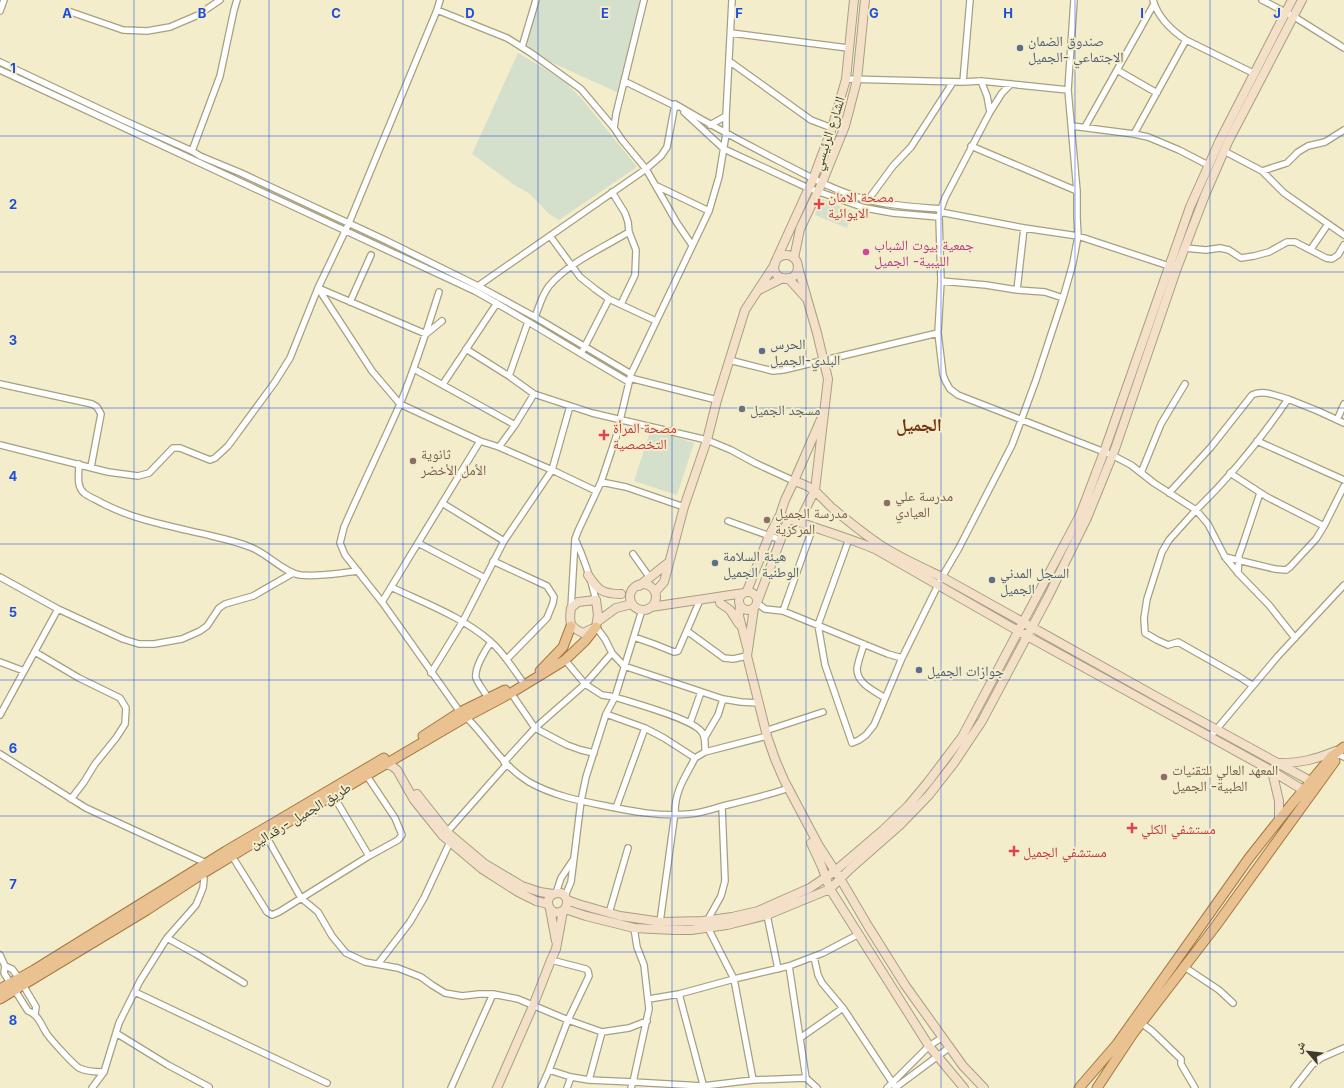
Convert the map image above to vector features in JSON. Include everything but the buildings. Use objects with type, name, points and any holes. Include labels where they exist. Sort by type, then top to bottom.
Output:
[{"type":"main road","name":"طريق الجميل -رقدالين","points":[[21,982],[41,966],[206,863],[322,793],[393,756],[425,734],[463,714],[511,693],[564,660],[585,642],[597,625]]},
{"type":"main road","name":"طريق الجميل -رقدالين","points":[[463,714],[488,698],[541,670],[555,656],[566,641],[571,626]]},
{"type":"main road","points":[[1097,1088],[1141,1023],[1219,921],[1314,783],[1341,753]]},
{"type":"main road","name":"طريق الجميل -رقدالين","points":[[0,999],[12,987],[147,910],[202,874],[367,776],[393,756]]},
{"type":"main road","points":[[1079,1088],[1117,1044],[1226,889],[1280,820],[1307,793]]},
{"type":"main road","name":"طريق الجميل -رقدالين","points":[[0,989],[12,987]]},
{"type":"street","points":[[0,11],[4,0]]},
{"type":"street","points":[[68,11],[123,30],[147,31],[170,27],[198,15],[220,0]]},
{"type":"street","points":[[192,151],[220,76],[237,0]]},
{"type":"street","points":[[0,445],[91,468],[123,475],[138,476],[148,473],[173,448],[180,448],[210,460],[215,458],[228,446],[275,382],[290,358],[318,288],[349,223],[440,0]]},
{"type":"street","points":[[522,47],[536,0]]},
{"type":"street","points":[[614,128],[616,114],[644,0]]},
{"type":"street","points":[[632,604],[616,608],[597,625],[583,633],[571,626],[570,616],[575,539],[600,482],[621,421],[630,378],[708,211],[720,177],[726,134],[732,0]]},
{"type":"street","name":"الشارع الرئيسي","points":[[684,507],[707,440],[717,400],[745,310],[776,261],[813,179],[832,128],[846,79],[854,0]]},
{"type":"street","name":"الشارع الرئيسي","points":[[794,258],[800,229],[820,187],[845,126],[856,80],[865,0]]},
{"type":"street","points":[[963,82],[970,0]]},
{"type":"street","points":[[849,539],[818,625],[825,665],[852,743],[859,740],[870,731],[902,658],[938,585],[1002,465],[1022,420],[1064,298],[1078,236],[1077,191],[1068,90],[1074,0]]},
{"type":"street","points":[[1262,0],[1293,16],[1344,48]]},
{"type":"street","points":[[393,756],[419,797],[447,832],[486,864],[522,886],[540,892],[554,894],[561,893],[566,898],[578,904],[609,913],[660,922],[734,924],[767,915],[830,889],[841,880],[850,869],[914,811],[954,763],[982,721],[1032,627],[1087,518],[1112,455],[1173,267],[1190,207],[1208,165],[1292,0]]},
{"type":"street","points":[[384,764],[392,766],[397,770],[414,800],[443,836],[482,869],[518,892],[549,907],[554,912],[564,910],[634,928],[678,930],[758,911],[810,888],[835,872],[898,816],[948,758],[962,737],[1080,515],[1173,267],[1184,248],[1224,151],[1302,0]]},
{"type":"street","points":[[1154,2],[1158,13],[1169,27],[1186,40],[1254,73]]},
{"type":"street","points":[[1084,127],[1154,2]]},
{"type":"street","points":[[437,10],[507,38],[522,47],[581,90],[614,128],[646,169],[677,223],[692,245]]},
{"type":"street","points":[[731,33],[848,48]]},
{"type":"street","points":[[1134,134],[1186,40]]},
{"type":"street","points":[[729,61],[811,120],[832,128]]},
{"type":"street","points":[[0,62],[200,156],[241,173],[349,223],[478,286],[535,317],[584,347],[630,378]]},
{"type":"street","points":[[0,70],[468,288],[497,303],[580,354],[630,378],[717,400]]},
{"type":"street","points":[[1117,70],[1157,93]]},
{"type":"street","points":[[846,79],[953,82],[981,81],[1068,90]]},
{"type":"street","points":[[624,80],[675,104],[726,134],[813,179],[832,197],[865,208],[893,213],[940,213]]},
{"type":"street","points":[[981,81],[987,96],[990,112]]},
{"type":"street","points":[[868,200],[893,166],[911,147],[953,82]]},
{"type":"street","points":[[1011,84],[1002,93],[990,112],[940,213],[941,281],[938,333],[946,382],[950,389],[958,395],[1112,455],[1127,463],[1196,510],[1208,524],[1225,557],[1238,573],[1269,605],[1295,638]]},
{"type":"street","points":[[675,104],[724,149],[808,188],[820,187],[836,189],[868,200],[1024,228],[1078,236],[1173,267]]},
{"type":"street","points":[[478,286],[646,169],[661,156],[667,147],[675,104]]},
{"type":"street","points":[[710,124],[726,116]]},
{"type":"street","points":[[1072,126],[1134,134],[1161,142],[1208,165]]},
{"type":"street","points":[[1262,171],[1287,163],[1298,152],[1308,146],[1325,142],[1344,130]]},
{"type":"street","points":[[972,146],[1077,191]]},
{"type":"street","points":[[1224,151],[1262,171],[1284,193],[1344,235]]},
{"type":"street","points":[[656,185],[708,211]]},
{"type":"street","points":[[612,192],[625,213],[629,232],[636,250],[635,275],[620,304]]},
{"type":"street","points":[[1311,249],[1328,224]]},
{"type":"street","points":[[1016,290],[1024,228]]},
{"type":"street","points":[[535,317],[550,286],[572,266],[629,232]]},
{"type":"street","points":[[550,236],[580,277],[609,299],[656,321]]},
{"type":"street","points":[[1184,248],[1206,250],[1220,248],[1229,250],[1241,258],[1269,252],[1287,242],[1295,242],[1326,258],[1332,259],[1338,255],[1344,245]]},
{"type":"street","points":[[350,302],[371,254]]},
{"type":"street","points":[[799,522],[815,490],[826,409],[828,379],[808,300],[798,266],[794,258],[785,255],[776,261],[775,271],[780,276],[785,278],[808,300]]},
{"type":"street","points":[[757,292],[794,275],[798,266]]},
{"type":"street","points":[[941,281],[1045,292],[1064,298]]},
{"type":"street","points":[[318,288],[426,334]]},
{"type":"street","points":[[318,288],[372,371],[400,404],[552,470],[596,491]]},
{"type":"street","points":[[439,292],[414,369],[400,404],[344,527],[340,543],[345,555],[382,602],[431,673],[463,714],[477,727],[506,763],[529,782],[558,795],[581,801],[659,814],[690,814],[722,807],[787,789]]},
{"type":"street","points":[[580,354],[609,299]]},
{"type":"street","points":[[442,384],[497,303]]},
{"type":"street","points":[[426,334],[442,321]]},
{"type":"street","points":[[509,376],[528,322]]},
{"type":"street","points":[[729,360],[774,371],[824,362],[938,333]]},
{"type":"street","points":[[466,349],[509,376],[534,394],[621,421],[707,440],[794,481],[805,484],[815,490],[832,507],[885,548],[942,577],[1314,783]]},
{"type":"street","points":[[414,369],[515,425]]},
{"type":"street","points":[[0,384],[92,404],[97,408],[101,414],[91,468]]},
{"type":"street","points":[[1141,473],[1161,424],[1185,384]]},
{"type":"street","points":[[1169,493],[1212,447],[1255,393],[1264,393],[1288,399],[1344,423]]},
{"type":"street","points":[[499,447],[515,425],[534,394]]},
{"type":"street","points":[[1252,685],[1178,642],[1168,645],[1145,633],[1144,618],[1147,599],[1162,552],[1169,540],[1211,496],[1257,441],[1288,399]]},
{"type":"street","points":[[1337,420],[1344,404]]},
{"type":"street","points":[[431,673],[463,622],[504,541],[552,470],[570,406]]},
{"type":"street","points":[[826,409],[785,500],[780,515],[769,536],[746,592],[740,597],[739,616],[766,733],[804,832],[820,861],[830,889],[929,1046],[964,1088]]},
{"type":"street","points":[[382,602],[480,440]]},
{"type":"street","points":[[1257,441],[1344,480]]},
{"type":"street","points":[[79,464],[79,488],[84,494],[116,511],[135,518],[250,546],[293,573],[301,575],[358,571]]},
{"type":"street","points":[[1230,473],[1260,493],[1324,526]]},
{"type":"street","points":[[600,482],[626,487],[684,507],[664,582],[655,592],[655,600],[651,607]]},
{"type":"street","points":[[1225,557],[1275,569],[1286,570],[1311,545],[1324,526],[1344,486]]},
{"type":"street","points":[[1238,573],[1242,547],[1260,493]]},
{"type":"street","points":[[442,503],[504,541]]},
{"type":"street","points":[[780,515],[788,520],[799,522],[875,549],[1027,636],[1272,771],[1307,793]]},
{"type":"street","points":[[702,600],[740,604],[746,610],[756,604],[788,520]]},
{"type":"street","points":[[728,521],[781,540]]},
{"type":"street","points":[[783,611],[813,527]]},
{"type":"street","points":[[575,539],[581,551],[593,588],[598,615],[597,625],[612,653],[624,666],[723,699],[741,702],[758,702]]},
{"type":"street","points":[[418,543],[484,578]]},
{"type":"street","points":[[634,554],[650,578]]},
{"type":"street","points":[[493,561],[547,586],[554,597],[547,618],[507,659]]},
{"type":"street","points":[[571,608],[578,602],[596,600],[632,591],[668,563]]},
{"type":"street","points":[[0,577],[58,609],[123,639],[139,644],[154,644],[182,638],[200,631],[207,626],[219,608],[225,604],[253,596],[293,573]]},
{"type":"street","points":[[588,575],[596,588],[609,594],[621,594]]},
{"type":"street","points":[[728,595],[750,581]]},
{"type":"street","points":[[638,586],[648,586],[672,604]]},
{"type":"street","points":[[1210,737],[1252,685],[1344,586]]},
{"type":"street","points":[[391,587],[463,622],[491,642],[507,659],[522,681]]},
{"type":"street","points":[[632,591],[630,598],[632,604],[638,609],[642,610],[647,610],[651,607],[746,592],[756,595],[756,604],[747,653]]},
{"type":"street","points":[[634,637],[674,652],[678,651],[702,600]]},
{"type":"street","points":[[720,603],[730,610],[742,630]]},
{"type":"street","points":[[756,604],[765,609],[783,611],[888,654],[902,658]]},
{"type":"street","points":[[0,714],[58,609]]},
{"type":"street","points":[[497,1088],[556,949],[564,910],[567,904],[566,898],[571,882],[581,801],[586,777],[606,714],[615,697],[642,610]]},
{"type":"street","points":[[687,631],[724,658],[733,659],[747,653]]},
{"type":"street","points":[[488,698],[476,677],[476,672],[485,651],[491,642]]},
{"type":"street","points":[[864,644],[857,669],[859,677],[862,682],[885,698]]},
{"type":"street","points":[[34,652],[79,678],[120,698],[126,708],[125,724],[71,798]]},
{"type":"street","points":[[447,832],[535,728],[585,684],[612,653]]},
{"type":"street","points":[[564,660],[585,684],[602,695],[615,697],[690,723],[702,731],[705,737],[705,752]]},
{"type":"street","points":[[0,662],[24,671]]},
{"type":"street","points":[[690,723],[701,692]]},
{"type":"street","points":[[511,693],[535,728],[567,745],[594,753]]},
{"type":"street","points":[[705,737],[718,715],[723,699]]},
{"type":"street","points":[[660,922],[675,800],[679,788],[696,758],[705,752],[766,733],[823,712]]},
{"type":"street","points":[[606,714],[645,728],[696,758]]},
{"type":"street","points":[[616,808],[645,728]]},
{"type":"street","points":[[1280,763],[1309,761],[1341,753]]},
{"type":"street","points":[[0,754],[86,808],[206,863]]},
{"type":"street","points":[[1272,771],[1279,801],[1280,820]]},
{"type":"street","points":[[232,856],[267,912],[272,915],[301,898],[398,840],[402,835],[395,818],[367,776]]},
{"type":"street","points":[[787,789],[819,846],[905,985],[963,1066],[984,1088]]},
{"type":"street","points":[[333,795],[369,856]]},
{"type":"street","points":[[722,807],[725,881],[708,924],[734,979],[753,1080]]},
{"type":"street","points":[[266,836],[301,898],[318,912],[332,936],[346,953],[365,962],[398,968],[421,977],[445,992],[462,996],[493,994],[518,999],[568,1020],[602,1032],[629,1028],[647,1021]]},
{"type":"street","points":[[378,964],[410,922],[424,898],[450,842]]},
{"type":"street","points":[[609,913],[628,848]]},
{"type":"street","points":[[556,949],[554,926],[548,900],[554,894],[573,860]]},
{"type":"street","points":[[92,1088],[104,1072],[119,1023],[134,992],[167,938],[196,905],[203,888],[204,879],[202,874]]},
{"type":"street","points":[[767,915],[778,969]]},
{"type":"street","points":[[630,1088],[633,1082],[649,1009],[649,998],[644,965],[637,946],[634,928]]},
{"type":"street","points":[[649,998],[679,994],[789,966],[814,957],[859,934]]},
{"type":"street","points":[[167,938],[244,983]]},
{"type":"street","points":[[0,955],[5,966],[4,973],[12,987],[28,1011],[35,1014],[48,1035],[79,1068],[93,1072],[104,1072]]},
{"type":"street","points":[[814,957],[818,975],[822,983],[843,1008],[893,1087]]},
{"type":"street","points":[[541,1088],[568,1020],[589,976],[586,969],[551,960]]},
{"type":"street","points":[[1176,961],[1219,990],[1233,1003]]},
{"type":"street","points":[[5,966],[12,969],[21,982],[36,1007],[35,1014]]},
{"type":"street","points":[[789,966],[806,1078],[817,1088]]},
{"type":"street","points":[[134,992],[327,1083]]},
{"type":"street","points":[[451,1088],[493,994]]},
{"type":"street","points":[[679,994],[703,1087]]},
{"type":"street","points":[[800,1038],[843,1008]]},
{"type":"street","points":[[1141,1023],[1152,1031],[1181,1059],[1181,1064],[1195,1088]]},
{"type":"street","points":[[589,1080],[602,1032]]},
{"type":"street","points":[[116,1033],[168,1065],[209,1087]]},
{"type":"street","points":[[893,1087],[929,1046],[943,1037]]},
{"type":"street","points":[[893,1087],[950,1047]]},
{"type":"street","points":[[1294,1088],[1312,1065],[1321,1058],[1344,1048]]},
{"type":"street","points":[[549,1070],[571,1077],[589,1080],[703,1087],[753,1080],[806,1078]]},
{"type":"street","points":[[567,1088],[571,1077]]},
{"type":"green space","points":[[539,0],[641,0],[619,93],[546,60],[525,43]]},
{"type":"green space","points":[[518,53],[567,84],[582,99],[637,167],[559,220],[549,214],[530,194],[513,184],[472,154]]},
{"type":"green space","points":[[822,199],[854,212],[847,228],[815,215]]},
{"type":"green space","points":[[651,429],[694,443],[677,495],[634,481]]},
{"type":"place","name":"صندوق الضمان الاجتماعي -الجميل","points":[[1020,48]]},
{"type":"place","name":"مصحة الامان الايوائية","points":[[819,204]]},
{"type":"place","name":"جمعية بيوت الشباب الليبية- الجميل","points":[[866,252]]},
{"type":"place","name":"الحرس البلدي-الجميل","points":[[762,351]]},
{"type":"place","name":"مسجد الجميل","points":[[742,409]]},
{"type":"place","name":"مصحة المرأة التخصصية","points":[[604,435]]},
{"type":"place","name":"ثانوية الأمل الأخضر","points":[[413,461]]},
{"type":"place","name":"مدرسة علي العيادي","points":[[887,503]]},
{"type":"place","name":"مدرسة الجميل المركزية","points":[[767,520]]},
{"type":"place","name":"هيئة السلامة الوطنية الجميل","points":[[715,563]]},
{"type":"place","name":"السجل المدني الجميل","points":[[992,580]]},
{"type":"place","name":"جوازات الجميل","points":[[919,670]]},
{"type":"place","name":"المعهد العالي للتقنيات الطبية- الجميل","points":[[1164,777]]},
{"type":"place","name":"مستشفي الكلي","points":[[1132,828]]},
{"type":"place","name":"مستشفي الجميل","points":[[1014,851]]},
{"type":"district","name":"الجميل","points":[[919,424]]}]
